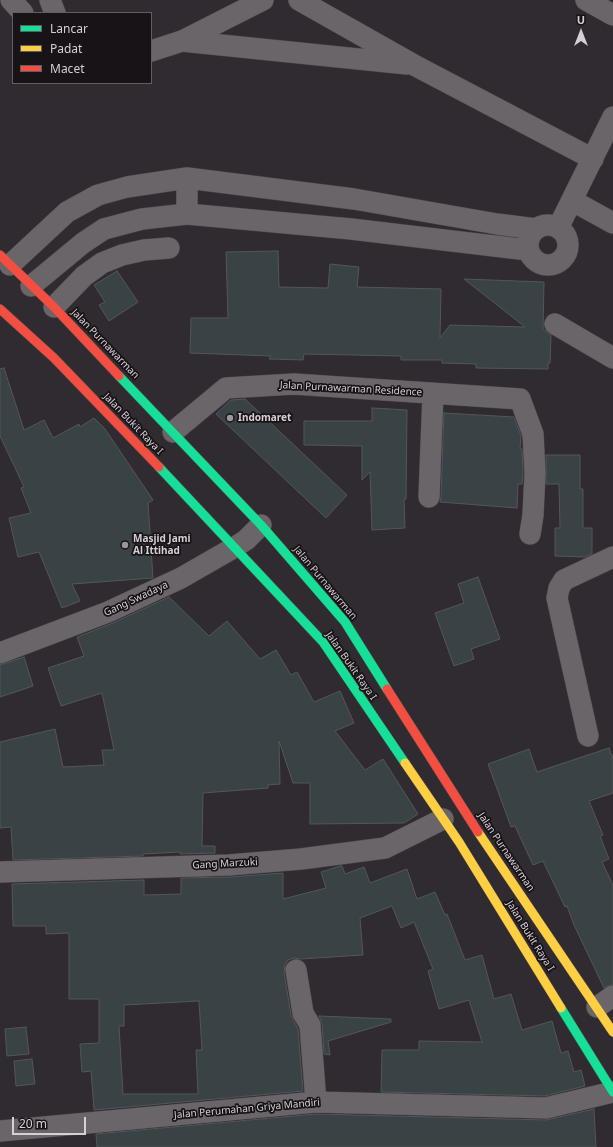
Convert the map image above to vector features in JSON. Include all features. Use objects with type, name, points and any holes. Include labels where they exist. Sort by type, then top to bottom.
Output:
[{"type":"street","points":[[11,0],[22,12]]},
{"type":"street","points":[[50,0],[55,12]]},
{"type":"street","points":[[152,52],[182,41],[263,0]]},
{"type":"street","points":[[299,0],[414,64],[592,159]]},
{"type":"street","points":[[586,0],[613,15]]},
{"type":"street","points":[[182,41],[414,64]]},
{"type":"street","points":[[558,228],[613,117]]},
{"type":"street","points":[[187,178],[187,214]]},
{"type":"street","points":[[5,260],[67,212],[98,195],[127,187],[187,178],[354,199],[497,224],[536,229]]},
{"type":"street","points":[[351,229],[354,199]]},
{"type":"street","points":[[572,201],[613,223]]},
{"type":"street","points":[[31,286],[83,243],[104,229],[142,219],[187,214],[351,229],[528,250]]},
{"type":"street","points":[[543,226],[551,226],[558,228],[564,234],[568,248],[565,256],[560,262],[553,265],[544,265],[537,263],[531,257],[528,250],[528,242],[530,235],[536,229],[543,226]]},
{"type":"street","points":[[54,307],[84,276],[102,263],[122,255],[144,250],[169,248]]},
{"type":"street","name":"Jalan Purnawarman","points":[[5,260],[54,307],[173,432],[249,536],[345,622],[468,836],[605,1002],[613,1032]]},
{"type":"street","name":"Jalan Bukit Raya I","points":[[0,309],[249,536],[443,819],[468,836],[613,1092]]},
{"type":"street","points":[[555,324],[613,358]]},
{"type":"street","name":"Jalan Purnawarman Residence","points":[[173,432],[226,388],[294,384],[520,399],[533,434],[535,465],[533,515],[530,534]]},
{"type":"street","points":[[429,496],[433,394]]},
{"type":"street","name":"Gang Swadaya","points":[[0,653],[108,612],[181,578],[249,536]]},
{"type":"street","points":[[588,736],[558,598],[559,588],[564,580],[613,557]]},
{"type":"street","name":"Gang Marzuki","points":[[0,872],[229,865],[301,859],[385,848],[443,819]]},
{"type":"street","points":[[296,970],[303,1013],[310,1025],[316,1102]]},
{"type":"street","name":"Jalan Perumahan Griya Mandiri","points":[[0,1131],[316,1102],[546,1108],[613,1092]]},
{"type":"building","points":[[278,251],[279,287],[328,288],[330,264],[359,267],[357,287],[441,289],[440,338],[450,325],[525,327],[464,279],[544,282],[543,329],[551,335],[550,363],[548,363],[548,369],[476,368],[476,364],[442,363],[442,360],[401,360],[401,356],[304,354],[303,360],[269,359],[271,356],[190,353],[191,318],[228,318],[226,252]]},
{"type":"building","points":[[117,271],[138,302],[109,321],[99,305],[105,302],[94,285]]},
{"type":"building","points":[[4,368],[24,430],[44,420],[53,438],[79,424],[80,427],[94,418],[105,429],[153,500],[148,503],[153,578],[72,584],[80,601],[62,608],[39,552],[18,557],[9,518],[31,513],[21,488],[24,487],[0,436],[0,369]]},
{"type":"building","points":[[245,399],[347,495],[326,518],[216,414],[231,400]]},
{"type":"building","points":[[372,408],[407,410],[406,499],[404,499],[405,528],[372,530],[370,472],[362,480],[362,446],[304,445],[304,421],[372,421]]},
{"type":"building","points":[[444,413],[514,417],[521,436],[520,449],[522,449],[523,473],[522,484],[518,484],[517,508],[440,502]]},
{"type":"building","points":[[546,455],[580,455],[580,489],[583,489],[583,528],[592,528],[592,554],[585,557],[555,556],[555,528],[560,528],[559,484],[546,484]]},
{"type":"building","points":[[478,577],[500,639],[471,649],[474,659],[454,666],[435,613],[464,603],[458,584]]},
{"type":"building","points":[[169,597],[209,636],[227,621],[260,659],[276,650],[291,675],[297,672],[314,702],[340,691],[354,723],[335,731],[365,770],[383,759],[418,814],[404,823],[310,824],[310,783],[293,783],[279,741],[280,784],[268,785],[268,788],[203,793],[202,846],[215,846],[215,853],[180,854],[180,852],[143,854],[143,856],[13,860],[11,827],[0,828],[0,742],[55,729],[63,767],[104,765],[102,750],[114,750],[102,693],[61,706],[48,668],[84,656],[77,637],[113,623]]},
{"type":"building","points":[[24,657],[33,686],[0,697],[0,665]]},
{"type":"building","points":[[609,748],[613,759],[613,793],[589,801],[603,835],[600,836],[609,859],[602,862],[613,885],[613,984],[604,988],[574,925],[567,906],[565,907],[543,861],[533,865],[515,826],[511,827],[488,764],[529,749],[537,772]]},
{"type":"building","points":[[342,866],[345,874],[364,867],[370,883],[407,869],[417,899],[435,892],[445,915],[447,914],[465,960],[482,955],[494,999],[511,994],[522,1030],[552,1021],[561,1053],[568,1051],[574,1072],[581,1070],[585,1086],[545,1096],[381,1092],[382,1050],[419,1050],[419,1041],[482,1042],[469,1000],[439,1009],[428,971],[433,969],[414,922],[401,928],[392,906],[360,918],[363,955],[301,959],[294,958],[288,960],[285,965],[284,972],[291,1015],[298,1029],[303,1091],[94,1110],[91,1071],[82,1072],[80,1044],[99,1043],[99,999],[69,999],[69,933],[46,934],[46,926],[13,926],[12,884],[144,880],[144,895],[181,894],[181,878],[230,877],[283,873],[283,899],[326,888],[321,872]],"holes":[[[199,1001],[202,1050],[196,1050],[198,1094],[123,1094],[119,1026],[124,1026],[124,1005]]]},
{"type":"building","points":[[319,1016],[391,1019],[391,1022],[328,1041],[330,1055],[324,1054],[322,1024]]},
{"type":"building","points":[[26,1027],[29,1054],[7,1056],[5,1029]]},
{"type":"building","points":[[32,1059],[35,1084],[16,1086],[14,1061]]},
{"type":"building","points":[[594,1109],[596,1147],[97,1147],[96,1134],[316,1114],[546,1120]]},
{"type":"traffic: fast","points":[[119,376],[261,525],[345,622],[387,689]]},
{"type":"traffic: fast","points":[[159,467],[323,642],[405,763]]},
{"type":"traffic: fast","points":[[561,1008],[613,1092]]},
{"type":"traffic: slow","points":[[405,763],[459,842],[561,1008]]},
{"type":"traffic: slow","points":[[478,832],[613,1032]]},
{"type":"traffic: jam","points":[[0,255],[54,307],[119,376]]},
{"type":"traffic: jam","points":[[0,309],[54,358],[159,467]]},
{"type":"traffic: jam","points":[[387,689],[478,832]]},
{"type":"place","name":"Indomaret","points":[[230,418]]},
{"type":"place","name":"Masjid Jami Al Ittihad","points":[[125,545]]}]
